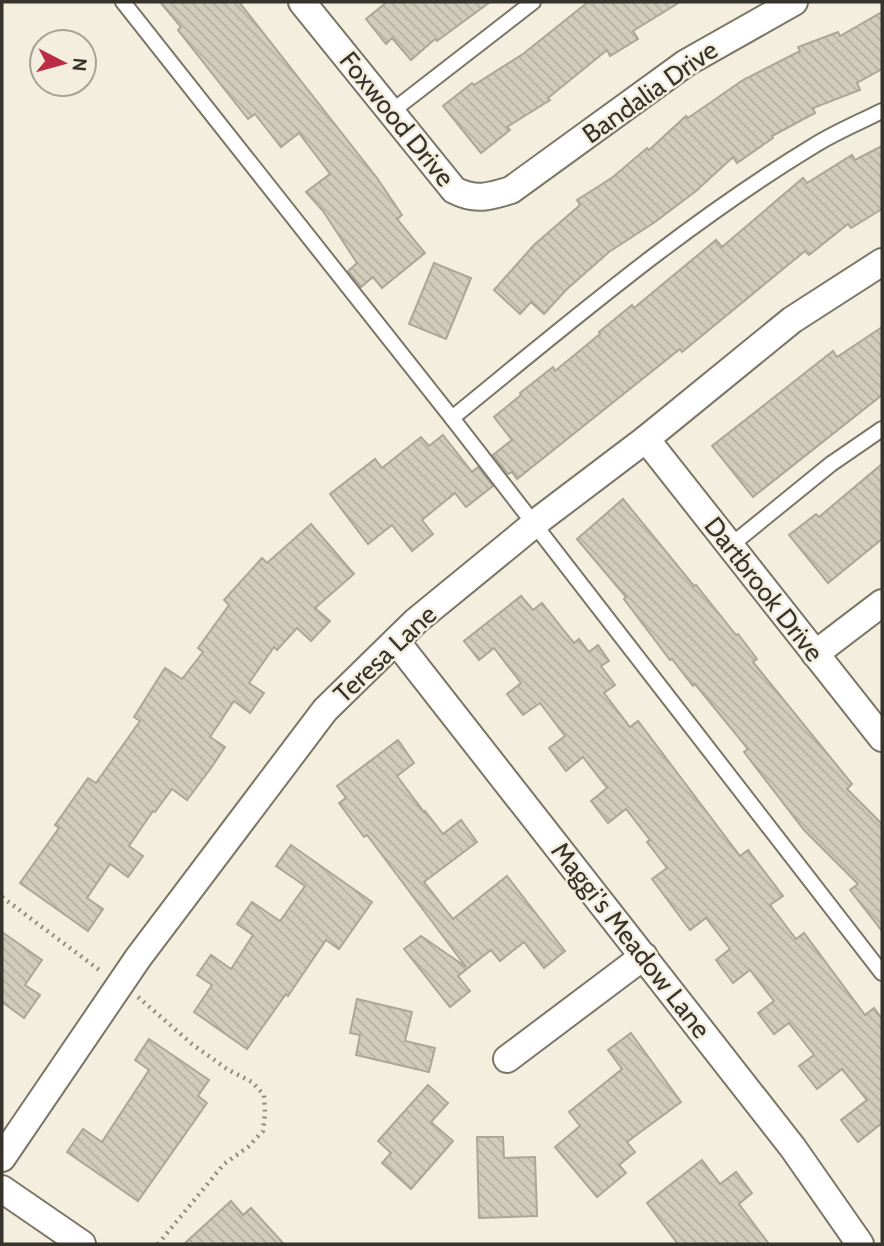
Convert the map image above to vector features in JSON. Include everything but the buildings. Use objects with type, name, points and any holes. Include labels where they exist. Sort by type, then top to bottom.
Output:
[{"type":"street","name":"Foxwood Drive","points":[[302,2],[454,190],[466,197],[484,198],[511,190]]},
{"type":"street","name":"Bandalia Drive","points":[[511,190],[686,63],[794,2]]},
{"type":"street","name":"Teresa Lane","points":[[2,1158],[138,958],[325,710],[416,621],[534,525],[646,439],[792,320],[882,262]]},
{"type":"street","name":"Dartbrook Drive","points":[[646,439],[882,738]]},
{"type":"street","points":[[814,654],[882,603]]},
{"type":"street","name":"Maggi's Meadow Lane","points":[[396,641],[793,1148],[860,1244]]},
{"type":"street","points":[[507,1059],[644,956]]},
{"type":"street","points":[[2,1189],[82,1244]]},
{"type":"lane","points":[[123,2],[452,418],[882,973]]},
{"type":"lane","points":[[391,111],[533,2]]},
{"type":"lane","points":[[452,418],[622,279],[733,199],[817,144],[882,111]]},
{"type":"lane","points":[[730,546],[831,464],[882,429]]},
{"type":"path","points":[[2,897],[95,967]]},
{"type":"path","points":[[142,1000],[192,1044],[227,1069],[252,1082],[264,1095],[263,1131],[248,1147],[224,1164],[158,1244]]}]
